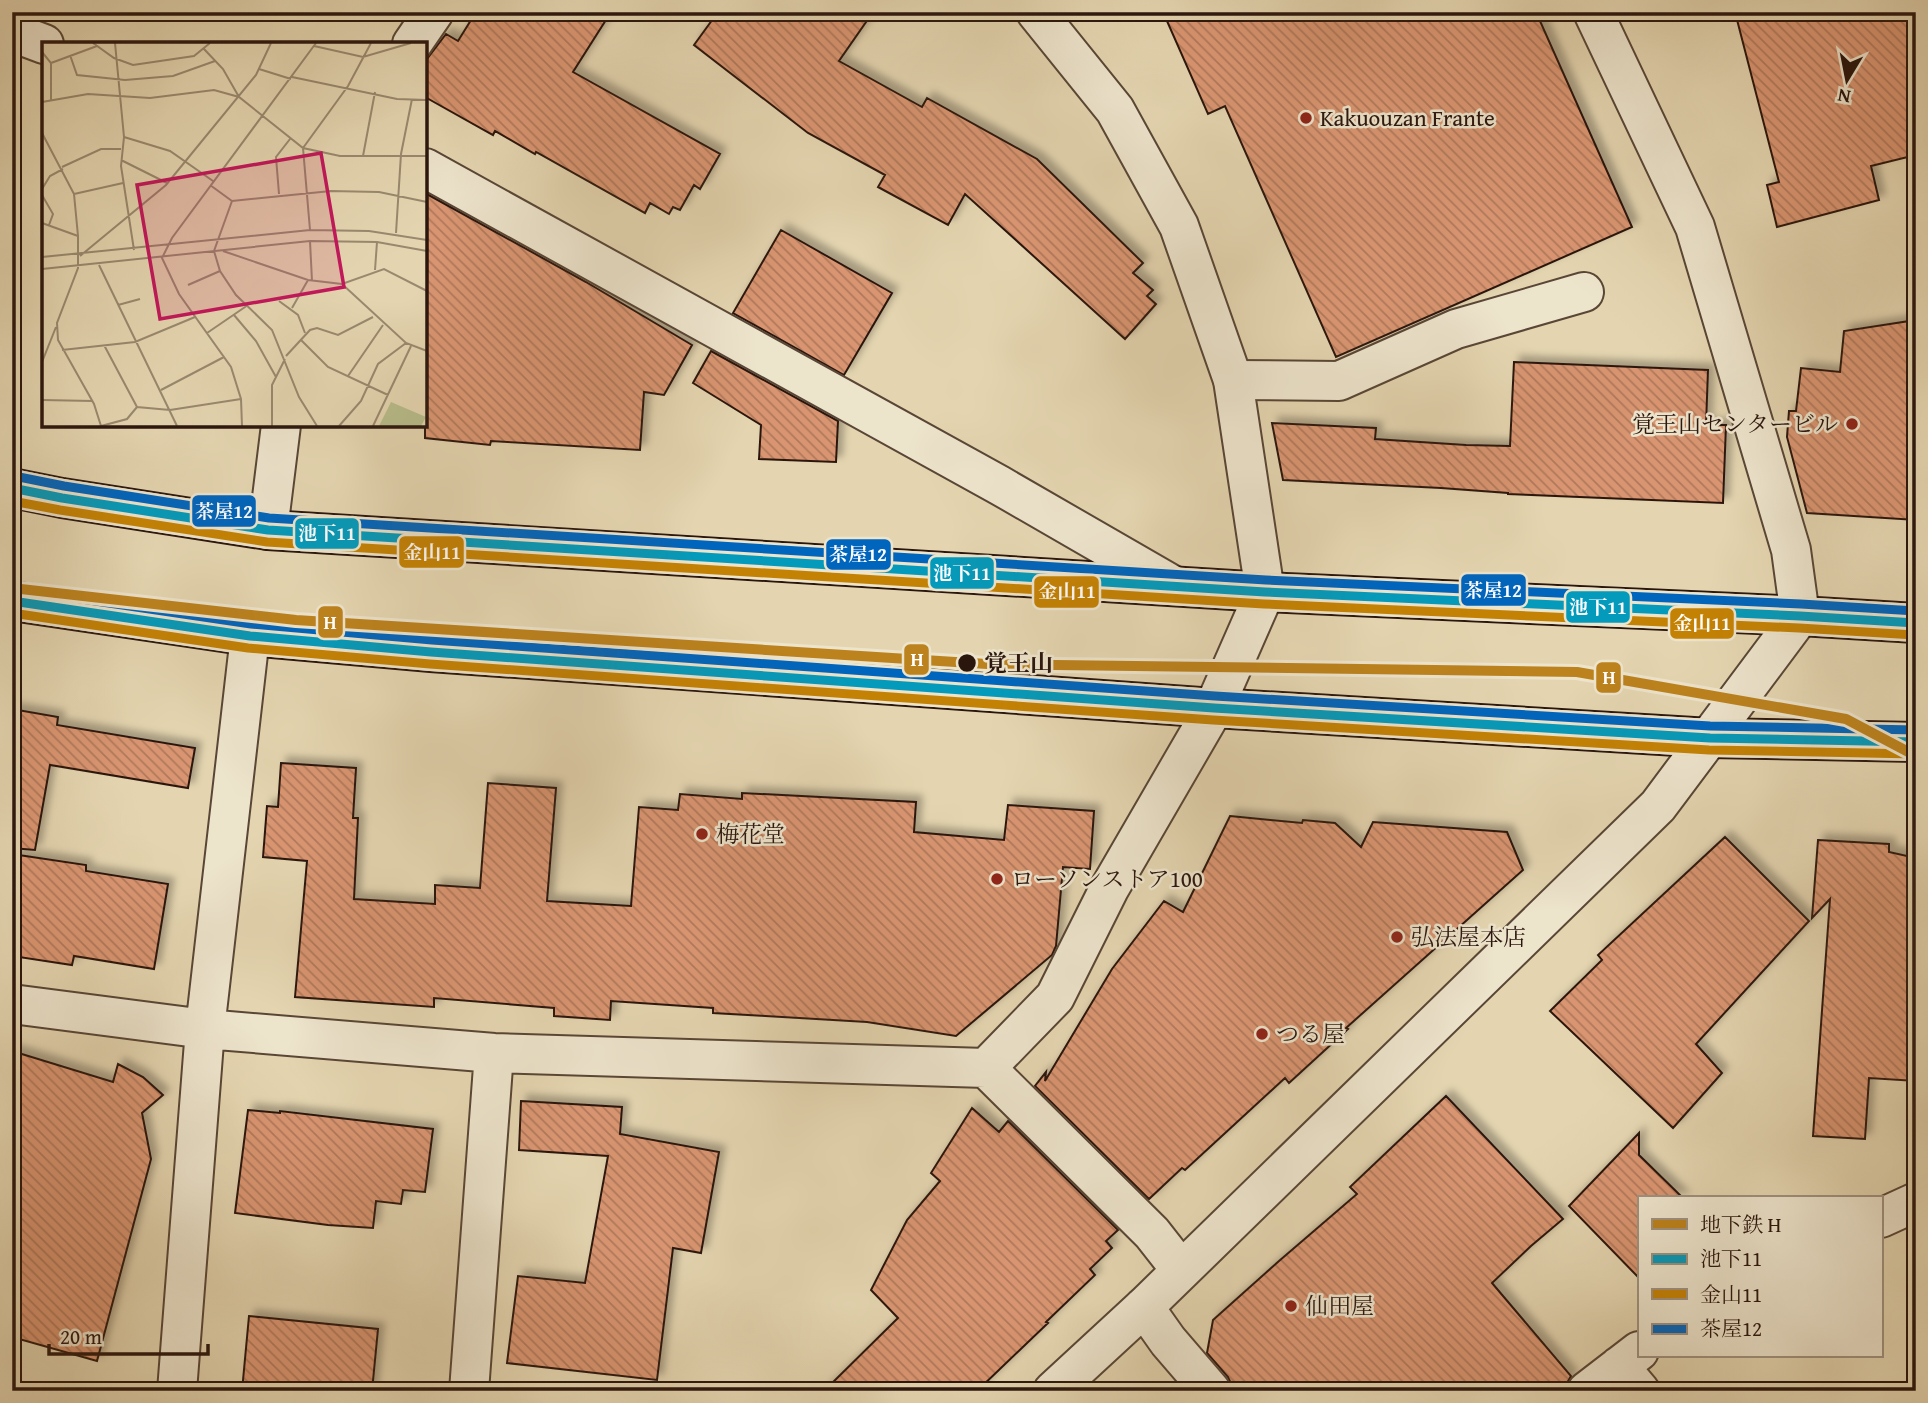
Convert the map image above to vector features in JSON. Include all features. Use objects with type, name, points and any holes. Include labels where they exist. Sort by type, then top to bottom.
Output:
[{"type":"main road","points":[[12,488],[268,530],[1265,592],[1800,615],[1916,623]]},
{"type":"main road","points":[[12,601],[250,635],[431,652],[1214,708],[1710,738],[1916,742]]},
{"type":"street","points":[[413,42],[434,12]]},
{"type":"street","points":[[986,1068],[1055,996],[1109,889],[1214,708],[1265,592],[1233,380],[1179,226],[1115,110],[1036,12]]},
{"type":"street","points":[[1054,1391],[1144,1307],[1658,806],[1800,615],[1791,550],[1695,227],[1593,12]]},
{"type":"street","points":[[427,169],[1027,500],[1174,586]]},
{"type":"street","points":[[1233,380],[1339,381],[1457,329],[1584,292]]},
{"type":"street","points":[[268,530],[281,427]]},
{"type":"street","points":[[177,1391],[205,1029],[250,635]]},
{"type":"street","points":[[12,1004],[205,1029],[494,1053],[986,1068],[1152,1233],[1181,1270]]},
{"type":"street","points":[[469,1391],[494,1053]]},
{"type":"street","points":[[1882,1218],[1916,1202]]},
{"type":"street","points":[[1144,1307],[1168,1341],[1211,1391]]},
{"type":"street","points":[[1587,1391],[1633,1369]]},
{"type":"building","points":[[476,12],[611,12],[573,72],[720,154],[700,189],[694,185],[680,210],[673,207],[669,214],[650,203],[645,213],[536,152],[535,154],[495,131],[493,135],[427,98],[427,59],[446,34],[458,41]]},
{"type":"building","points":[[718,12],[873,12],[839,61],[922,107],[927,98],[1037,159],[1143,263],[1133,273],[1153,290],[1147,296],[1156,304],[1125,339],[965,194],[948,225],[878,187],[885,175],[808,133],[694,45]]},
{"type":"building","points":[[1163,12],[1536,12],[1632,227],[1336,357],[1225,106],[1208,114]]},
{"type":"building","points":[[1735,12],[1916,12],[1916,155],[1871,166],[1879,200],[1777,227],[1767,185],[1779,182]]},
{"type":"building","points":[[427,194],[586,282],[692,345],[664,395],[644,392],[640,450],[491,441],[490,445],[425,438]]},
{"type":"building","points":[[781,230],[892,293],[844,375],[733,313]]},
{"type":"building","name":"覚王山センタービル","points":[[1916,320],[1916,520],[1807,513],[1787,437],[1789,411],[1796,411],[1801,368],[1840,372],[1844,331]]},
{"type":"building","points":[[711,351],[838,421],[836,462],[759,459],[761,425],[693,383]]},
{"type":"building","points":[[1514,362],[1708,370],[1706,425],[1726,425],[1723,503],[1508,494],[1283,480],[1272,423],[1376,428],[1375,439],[1510,446]]},
{"type":"building","points":[[12,709],[58,717],[57,725],[195,748],[188,788],[50,765],[35,850],[12,848]]},
{"type":"building","points":[[281,763],[356,768],[353,818],[358,818],[354,899],[435,904],[435,885],[480,888],[488,783],[556,788],[547,901],[631,906],[639,807],[678,810],[680,794],[742,799],[742,793],[916,802],[914,832],[1004,840],[1008,805],[1094,811],[1090,869],[1063,867],[1056,946],[1052,955],[956,1036],[867,1022],[713,1013],[713,1008],[611,1001],[610,1020],[554,1016],[554,1008],[434,998],[434,1007],[295,997],[307,861],[263,857],[267,806],[278,807]]},
{"type":"building","points":[[1230,816],[1302,823],[1303,820],[1335,823],[1361,847],[1373,822],[1507,832],[1523,870],[1346,1028],[1348,1029],[1289,1083],[1285,1078],[1185,1170],[1182,1168],[1149,1199],[1035,1086],[1046,1072],[1045,1081],[1112,969],[1164,901],[1183,912]]},
{"type":"building","points":[[1725,837],[1809,921],[1696,1044],[1722,1073],[1673,1128],[1550,1011],[1602,960],[1598,955]]},
{"type":"building","points":[[1818,840],[1889,844],[1889,852],[1916,858],[1916,1081],[1869,1078],[1865,1139],[1813,1136],[1830,899],[1812,918]]},
{"type":"building","points":[[12,854],[86,865],[86,871],[168,884],[154,969],[74,956],[72,965],[12,956]]},
{"type":"building","points":[[12,1051],[113,1082],[118,1064],[143,1077],[163,1095],[142,1113],[151,1159],[97,1361],[12,1337]]},
{"type":"building","points":[[1446,1096],[1563,1219],[1492,1283],[1571,1376],[1566,1391],[1232,1391],[1228,1377],[1207,1353],[1213,1320],[1357,1194],[1350,1187]]},
{"type":"building","points":[[521,1101],[622,1107],[620,1134],[719,1152],[701,1253],[673,1248],[657,1380],[507,1363],[518,1276],[585,1283],[608,1156],[519,1150]]},
{"type":"building","points":[[972,1108],[999,1132],[1008,1121],[1118,1230],[1106,1241],[1112,1248],[1090,1269],[1095,1275],[977,1391],[824,1391],[898,1318],[871,1290],[907,1220],[940,1181],[931,1173]]},
{"type":"building","points":[[248,1110],[280,1111],[433,1129],[425,1192],[403,1190],[401,1204],[376,1201],[373,1228],[235,1213]]},
{"type":"building","points":[[1639,1133],[1639,1155],[1681,1196],[1638,1196],[1638,1277],[1569,1206]]},
{"type":"building","points":[[249,1316],[378,1329],[372,1391],[242,1391]]},
{"type":"metro line","name":"H","points":[[12,588],[296,620],[987,664],[1577,672],[1846,719],[1916,756]]},
{"type":"transit line","name":"茶屋12","points":[[14,476],[269,518],[1266,580],[1916,611]]},
{"type":"transit line","name":"池下11","points":[[12,488],[268,530],[1265,592],[1916,623]]},
{"type":"transit line","name":"金山11","points":[[12,501],[267,542],[1264,604],[1915,635]]},
{"type":"transit line","name":"茶屋12","points":[[14,589],[251,624],[432,640],[1215,696],[1710,726],[1916,730]]},
{"type":"transit line","name":"池下11","points":[[12,601],[250,636],[431,652],[1214,708],[1710,738],[1916,742]]},
{"type":"transit line","name":"金山11","points":[[12,613],[248,648],[430,664],[1213,720],[1709,750],[1916,754]]},
{"type":"place","name":"Kakuouzan Frante","points":[[1306,118]]},
{"type":"place","name":"覚王山センタービル","points":[[1852,424]]},
{"type":"place","name":"覚王山","points":[[967,663]]},
{"type":"place","name":"梅花堂","points":[[702,834]]},
{"type":"place","name":"ローソンストア100","points":[[997,879]]},
{"type":"place","name":"弘法屋本店","points":[[1397,937]]},
{"type":"place","name":"つる屋","points":[[1262,1034]]},
{"type":"place","name":"仙田屋","points":[[1291,1306]]}]
